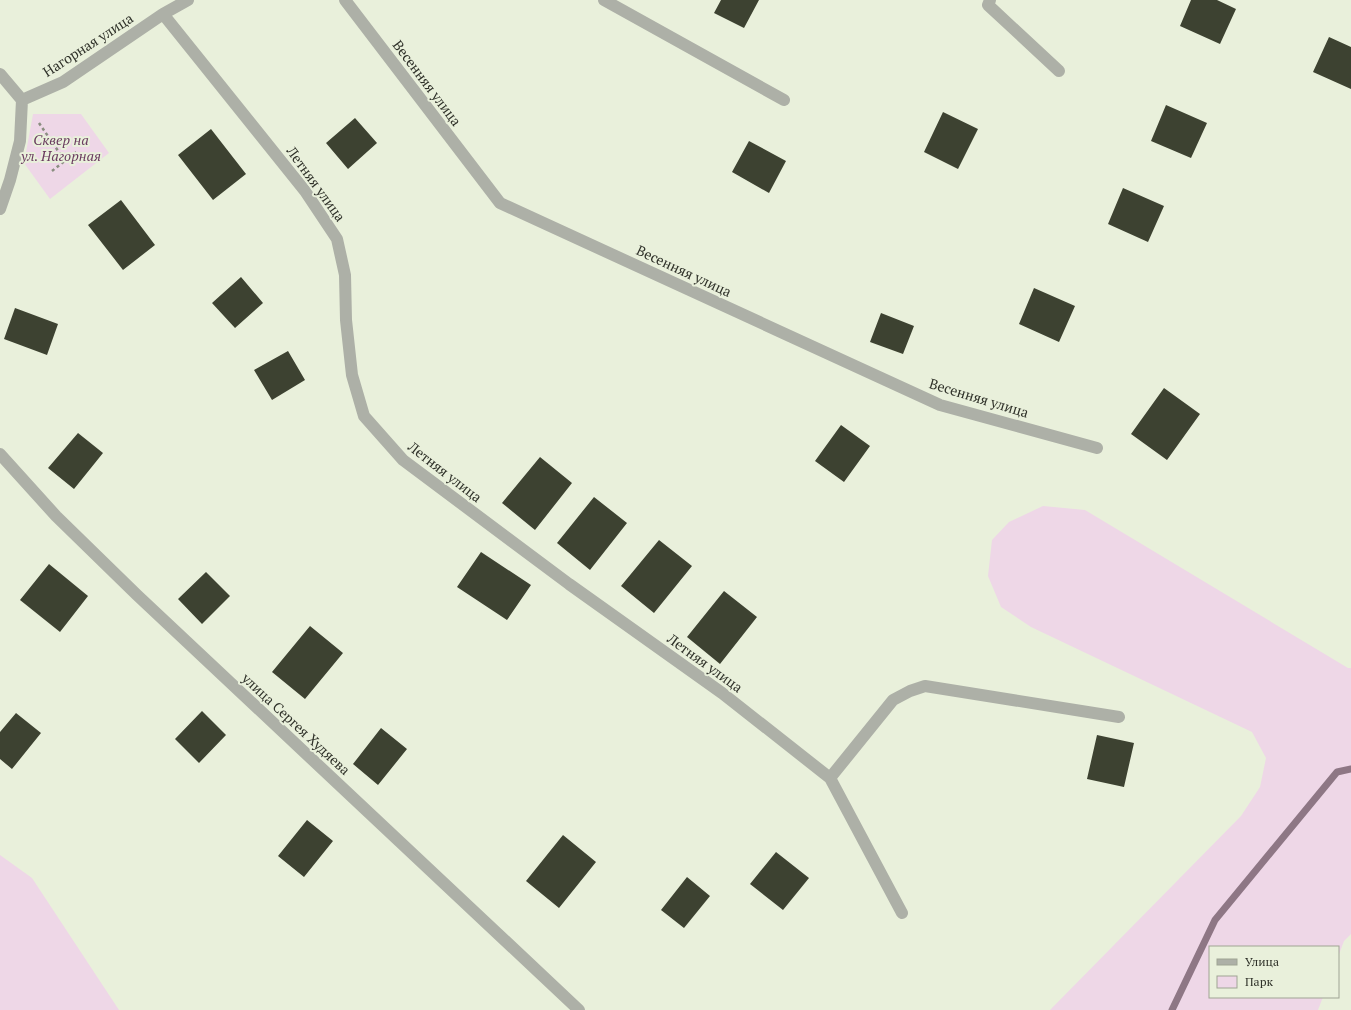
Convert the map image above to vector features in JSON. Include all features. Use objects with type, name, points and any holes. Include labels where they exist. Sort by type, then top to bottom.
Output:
[{"type":"street","name":"Нагорная улица","points":[[22,100],[63,82],[163,14],[188,0]]},
{"type":"street","name":"Весенняя улица","points":[[345,0],[500,203],[940,404],[1097,448]]},
{"type":"street","points":[[604,0],[784,100]]},
{"type":"street","points":[[990,0],[988,5],[1059,71]]},
{"type":"street","name":"Летняя улица","points":[[163,14],[305,191],[337,239],[345,275],[346,320],[352,375],[364,416],[403,460],[569,584],[722,693],[830,778]]},
{"type":"street","points":[[0,74],[22,100],[20,141],[10,180],[0,209]]},
{"type":"street","name":"улица Сергея Худяева","points":[[0,454],[56,516],[137,596],[579,1010]]},
{"type":"street","points":[[902,913],[830,778],[893,700],[925,686],[1119,717]]},
{"type":"path","points":[[22,100],[65,161]]},
{"type":"path","points":[[52,171],[76,152]]},
{"type":"green space","name":"Сквер на ул. Нагорная","points":[[33,114],[81,114],[109,153],[50,199],[24,163]]},
{"type":"green space","points":[[1043,506],[1085,510],[1348,668],[1351,668],[1351,934],[1344,941],[1339,954],[1339,946],[1209,946],[1209,998],[1323,998],[1318,1010],[1050,1010],[1241,816],[1260,787],[1266,758],[1252,732],[1031,627],[1001,607],[988,576],[992,540],[1009,522]]},
{"type":"green space","points":[[0,855],[32,878],[119,1010],[0,1010]]},
{"type":"building","points":[[721,0],[759,0],[744,28],[714,13]]},
{"type":"building","points":[[1191,0],[1217,0],[1236,9],[1220,44],[1180,26]]},
{"type":"building","points":[[1329,37],[1351,47],[1351,89],[1313,72]]},
{"type":"building","points":[[1166,105],[1207,123],[1191,158],[1151,141]]},
{"type":"building","points":[[943,112],[978,129],[958,169],[924,152]]},
{"type":"building","points":[[355,118],[377,143],[348,169],[326,143]]},
{"type":"building","points":[[211,129],[246,174],[213,200],[178,155]]},
{"type":"building","points":[[749,141],[786,161],[769,193],[732,172]]},
{"type":"building","points":[[1123,188],[1164,206],[1148,242],[1108,224]]},
{"type":"building","points":[[121,200],[155,245],[123,270],[88,225]]},
{"type":"building","points":[[241,277],[263,303],[235,328],[212,303]]},
{"type":"building","points":[[1034,288],[1075,306],[1059,342],[1019,324]]},
{"type":"building","points":[[15,308],[58,324],[47,355],[4,339]]},
{"type":"building","points":[[881,313],[914,326],[903,354],[870,342]]},
{"type":"building","points":[[288,351],[305,380],[272,400],[254,370]]},
{"type":"building","points":[[1164,388],[1200,414],[1167,460],[1131,434]]},
{"type":"building","points":[[841,425],[870,446],[844,482],[815,461]]},
{"type":"building","points":[[78,433],[103,453],[74,489],[48,468]]},
{"type":"building","points":[[540,457],[572,483],[535,530],[502,503]]},
{"type":"building","points":[[594,497],[627,523],[590,570],[557,543]]},
{"type":"building","points":[[659,540],[692,566],[654,613],[621,586]]},
{"type":"building","points":[[481,552],[531,585],[507,620],[457,587]]},
{"type":"building","points":[[49,564],[88,596],[60,632],[20,600]]},
{"type":"building","points":[[206,572],[230,596],[202,624],[178,599]]},
{"type":"building","points":[[724,591],[757,617],[720,664],[687,637]]},
{"type":"building","points":[[310,626],[343,653],[305,699],[272,672]]},
{"type":"building","points":[[202,711],[226,735],[199,763],[175,739]]},
{"type":"building","points":[[16,713],[41,733],[12,769],[0,759],[0,732]]},
{"type":"building","points":[[381,728],[407,749],[378,785],[353,764]]},
{"type":"building","points":[[1097,735],[1134,743],[1124,787],[1087,779]]},
{"type":"building","points":[[307,820],[333,841],[304,877],[278,856]]},
{"type":"building","points":[[563,835],[596,862],[559,908],[526,881]]},
{"type":"building","points":[[776,852],[809,878],[783,910],[750,884]]},
{"type":"building","points":[[687,877],[710,896],[684,928],[661,910]]},
{"type":"waterway","points":[[1172,1010],[1215,920],[1337,772],[1351,769]]}]
